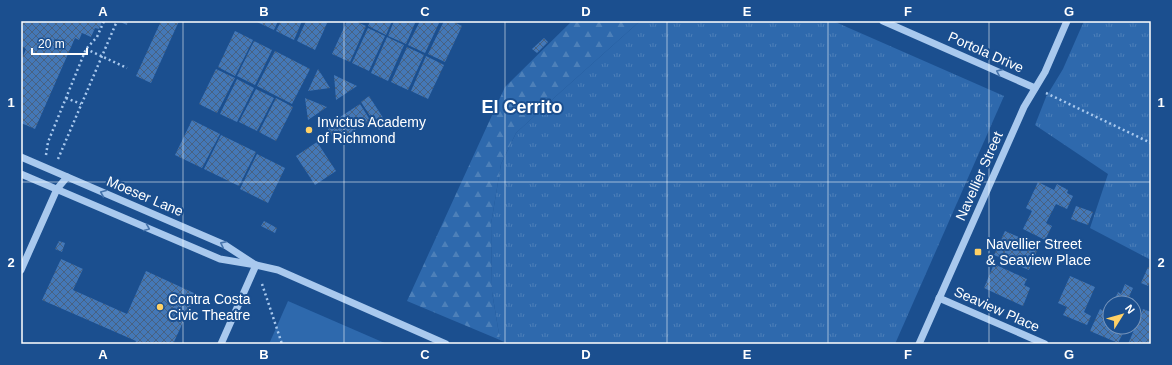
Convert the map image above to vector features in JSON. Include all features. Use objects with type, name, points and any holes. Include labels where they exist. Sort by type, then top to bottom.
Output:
[{"type":"street","name":"Portola Drive","points":[[883,21],[1035,88]]},
{"type":"street","name":"Navellier Street","points":[[919,344],[1024,107],[1045,72],[1067,21]]},
{"type":"street","name":"Moeser Lane","points":[[21,157],[225,245],[256,265]]},
{"type":"street","name":"Moeser Lane","points":[[21,174],[220,259],[278,270],[446,344]]},
{"type":"street","points":[[21,270],[57,189],[68,177]]},
{"type":"street","points":[[221,344],[256,265]]},
{"type":"street","name":"Seaview Place","points":[[939,298],[1045,344]]},
{"type":"path","points":[[44,167],[48,142],[86,49],[97,37],[104,21]]},
{"type":"path","points":[[53,171],[117,21]]},
{"type":"path","points":[[86,49],[127,68]]},
{"type":"path","points":[[1035,88],[1151,143]]},
{"type":"path","points":[[66,98],[81,104]]},
{"type":"path","points":[[256,265],[282,344]]},
{"type":"green space","points":[[572,21],[640,21],[516,133],[501,164],[491,224],[492,292],[500,340],[407,301],[505,87]]},
{"type":"green space","points":[[640,21],[833,21],[1004,96],[895,344],[508,344],[500,340],[492,292],[491,224],[501,164],[516,133]]},
{"type":"green space","points":[[1084,21],[1151,21],[1151,260],[1090,228],[1108,174],[1035,125],[1046,97],[1063,69]]},
{"type":"green space","points":[[288,301],[387,344],[269,344]]},
{"type":"building","points":[[21,21],[102,21],[99,29],[95,28],[91,37],[82,33],[79,40],[75,38],[35,129],[21,123],[21,61],[26,49],[21,46]]},
{"type":"building","points":[[118,21],[128,21],[127,25]]},
{"type":"building","points":[[161,21],[179,21],[151,83],[136,76]]},
{"type":"building","points":[[278,21],[274,30],[257,22]]},
{"type":"building","points":[[281,21],[302,21],[294,40],[276,31]]},
{"type":"building","points":[[306,21],[328,21],[315,50],[297,41]]},
{"type":"building","points":[[347,21],[355,21],[366,26],[350,62],[332,54]]},
{"type":"building","points":[[370,21],[392,21],[386,35],[368,26]]},
{"type":"building","points":[[394,21],[416,21],[406,44],[388,36]]},
{"type":"building","points":[[420,21],[440,21],[425,53],[408,45]]},
{"type":"building","points":[[444,21],[452,21],[462,26],[445,62],[428,54]]},
{"type":"building","points":[[368,28],[385,36],[369,71],[352,63]]},
{"type":"building","points":[[235,31],[253,40],[235,76],[218,67]]},
{"type":"building","points":[[387,37],[404,45],[388,81],[371,73]]},
{"type":"building","points":[[544,38],[548,42],[537,53],[532,49]]},
{"type":"building","points":[[254,41],[272,50],[255,85],[237,76]]},
{"type":"building","points":[[407,47],[424,55],[408,90],[391,82]]},
{"type":"building","points":[[275,51],[310,69],[292,104],[257,86]]},
{"type":"building","points":[[426,56],[444,65],[428,99],[411,91]]},
{"type":"building","points":[[216,69],[235,78],[217,113],[199,104]]},
{"type":"building","points":[[318,69],[330,88],[308,91]]},
{"type":"building","points":[[334,75],[357,86],[336,100]]},
{"type":"building","points":[[237,79],[254,88],[237,122],[220,114]]},
{"type":"building","points":[[256,89],[274,98],[257,131],[239,122]]},
{"type":"building","points":[[369,96],[387,124],[379,130],[361,102]]},
{"type":"building","points":[[276,98],[293,107],[276,141],[259,132]]},
{"type":"building","points":[[305,98],[327,107],[308,120]]},
{"type":"building","points":[[360,104],[370,120],[336,142],[326,126]]},
{"type":"building","points":[[192,120],[220,134],[202,168],[175,155]]},
{"type":"building","points":[[221,135],[256,152],[239,186],[204,169]]},
{"type":"building","points":[[317,142],[336,171],[315,185],[296,156]]},
{"type":"building","points":[[257,154],[285,168],[268,203],[240,189]]},
{"type":"building","points":[[1038,182],[1054,190],[1057,184],[1068,190],[1067,193],[1073,196],[1067,209],[1056,204],[1046,223],[1052,226],[1045,240],[1023,229],[1032,211],[1026,208]]},
{"type":"building","points":[[1076,206],[1093,212],[1088,225],[1071,219]]},
{"type":"building","points":[[264,221],[277,228],[275,233],[261,226]]},
{"type":"building","points":[[1005,231],[1039,246],[1029,270],[994,255]]},
{"type":"building","points":[[59,241],[65,243],[62,252],[55,249]]},
{"type":"building","name":"Contra Costa Civic Theatre","points":[[61,259],[83,269],[73,290],[127,314],[146,271],[196,294],[173,344],[135,344],[136,341],[42,300]]},
{"type":"building","points":[[994,264],[1027,279],[1024,285],[1030,288],[1023,306],[984,288]]},
{"type":"building","points":[[1148,267],[1151,269],[1151,278],[1148,286],[1141,283]]},
{"type":"building","points":[[1070,276],[1095,287],[1084,312],[1091,316],[1087,325],[1063,315],[1067,307],[1058,303]]},
{"type":"building","points":[[1125,284],[1133,288],[1130,295],[1117,295],[1118,292],[1121,294]]},
{"type":"building","points":[[1100,309],[1102,310],[1102,335],[1122,335],[1118,343],[1090,331]]},
{"type":"building","points":[[1143,309],[1151,312],[1151,344],[1128,344],[1132,335],[1142,335]]},
{"type":"place","name":"Invictus Academy of Richmond","points":[[309,130]]},
{"type":"place","name":"Navellier Street & Seaview Place","points":[[978,252]]},
{"type":"place","name":"Contra Costa Civic Theatre","points":[[160,307]]},
{"type":"district","name":"El Cerrito","points":[[522,107]]}]
